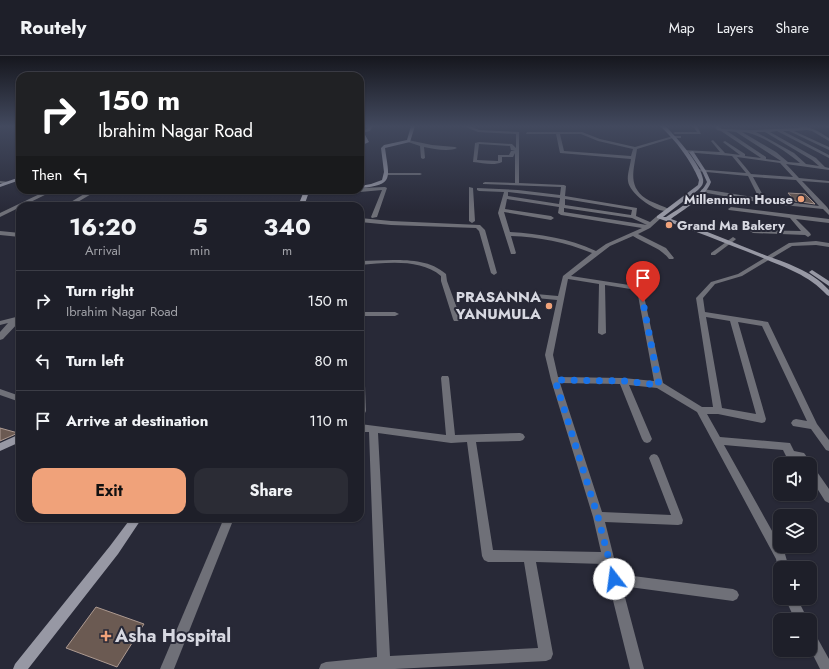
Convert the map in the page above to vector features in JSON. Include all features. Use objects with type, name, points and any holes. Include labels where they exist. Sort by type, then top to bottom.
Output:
[{"type":"main road","points":[[364,186],[382,183],[385,180],[387,174],[383,155]]},
{"type":"main road","points":[[665,215],[700,185],[701,180],[686,155]]},
{"type":"main road","points":[[665,215],[703,191],[708,186],[709,181],[693,155]]},
{"type":"main road","points":[[0,186],[16,180]]},
{"type":"main road","points":[[665,215],[816,274],[828,281]]},
{"type":"main road","points":[[769,256],[810,276],[829,294]]},
{"type":"main road","points":[[0,447],[16,440]]},
{"type":"main road","points":[[20,669],[114,550],[134,522]]},
{"type":"street","points":[[476,155],[475,161],[495,163],[500,162],[500,156],[511,156],[512,155]]},
{"type":"street","points":[[517,184],[518,155]]},
{"type":"street","points":[[593,155],[634,158]]},
{"type":"street","points":[[634,155],[630,180],[636,194],[665,215],[650,226],[608,245],[565,277],[549,355],[555,380],[598,517],[637,669]]},
{"type":"street","points":[[729,155],[829,169]]},
{"type":"street","points":[[733,155],[750,174],[763,201]]},
{"type":"street","points":[[742,155],[745,157]]},
{"type":"street","points":[[759,155],[767,160]]},
{"type":"street","points":[[776,155],[787,163]]},
{"type":"street","points":[[793,155],[804,165]]},
{"type":"street","points":[[807,155],[814,159],[823,168]]},
{"type":"street","points":[[781,162],[827,210]]},
{"type":"street","points":[[696,170],[829,182]]},
{"type":"street","points":[[387,174],[420,174]]},
{"type":"street","points":[[0,182],[7,183]]},
{"type":"street","points":[[486,183],[564,186],[561,213],[650,226]]},
{"type":"street","points":[[508,184],[500,210],[513,253]]},
{"type":"street","points":[[364,190],[385,188],[374,217]]},
{"type":"street","points":[[471,188],[472,221]]},
{"type":"street","points":[[479,189],[507,190],[635,209],[633,217]]},
{"type":"street","points":[[703,191],[753,200],[827,210]]},
{"type":"street","points":[[28,202],[44,194]]},
{"type":"street","points":[[75,202],[89,194]]},
{"type":"street","points":[[504,197],[633,217],[650,226]]},
{"type":"street","points":[[753,200],[757,212]]},
{"type":"street","points":[[0,215],[16,208]]},
{"type":"street","points":[[731,209],[829,221]]},
{"type":"street","points":[[500,210],[551,218]]},
{"type":"street","points":[[8,212],[16,213]]},
{"type":"street","points":[[791,216],[816,243]]},
{"type":"street","points":[[364,220],[391,223],[478,226],[482,230],[494,273]]},
{"type":"street","points":[[753,231],[807,233]]},
{"type":"street","points":[[0,233],[16,235]]},
{"type":"street","points":[[507,234],[538,235],[556,238],[572,242],[596,253]]},
{"type":"street","points":[[634,234],[644,241],[665,249],[671,258]]},
{"type":"street","points":[[713,254],[731,240]]},
{"type":"street","points":[[718,410],[699,298],[713,282],[740,274],[791,244],[816,243],[829,245]]},
{"type":"street","points":[[364,263],[417,263],[434,266],[441,270],[444,274],[444,282],[457,319]]},
{"type":"street","points":[[565,277],[640,288],[659,385]]},
{"type":"street","points":[[602,283],[602,333]]},
{"type":"street","points":[[536,296],[561,298]]},
{"type":"street","points":[[364,314],[395,314]]},
{"type":"street","points":[[702,314],[766,324],[814,426],[829,448]]},
{"type":"street","points":[[0,322],[16,318]]},
{"type":"street","points":[[700,410],[718,410],[762,419],[733,319]]},
{"type":"street","points":[[0,337],[16,320]]},
{"type":"street","points":[[445,378],[451,439]]},
{"type":"street","points":[[555,380],[624,381],[659,385],[700,410],[782,561]]},
{"type":"street","points":[[624,381],[647,439]]},
{"type":"street","points":[[0,392],[16,398]]},
{"type":"street","points":[[796,423],[814,426]]},
{"type":"street","points":[[364,428],[451,439],[520,437]]},
{"type":"street","points":[[373,429],[384,666]]},
{"type":"street","points":[[471,438],[488,556],[608,558]]},
{"type":"street","points":[[717,441],[787,446],[790,455],[802,457]]},
{"type":"street","points":[[598,517],[678,520],[654,458]]},
{"type":"street","points":[[817,480],[829,498]]},
{"type":"street","points":[[167,669],[227,522]]},
{"type":"street","points":[[326,669],[546,654],[529,556]]},
{"type":"street","points":[[614,579],[733,595]]},
{"type":"street","points":[[817,650],[827,669]]},
{"type":"building","name":"Millennium House","points":[[788,193],[805,194],[815,204],[795,201]]},
{"type":"building","points":[[0,428],[16,432],[16,434],[0,441]]},
{"type":"building","name":"Asha Hospital","points":[[96,607],[144,624],[117,667],[66,648]]},
{"type":"place","name":"Millennium House","points":[[801,199]]},
{"type":"place","name":"Grand Ma Bakery","points":[[669,225]]},
{"type":"place","name":"PRASANNA YANUMULA","points":[[549,306]]},
{"type":"place","name":"Asha Hospital","points":[[106,636]]},
{"type":"route","points":[[614,579],[598,517],[555,380],[624,381],[659,385],[643,302]]}]
